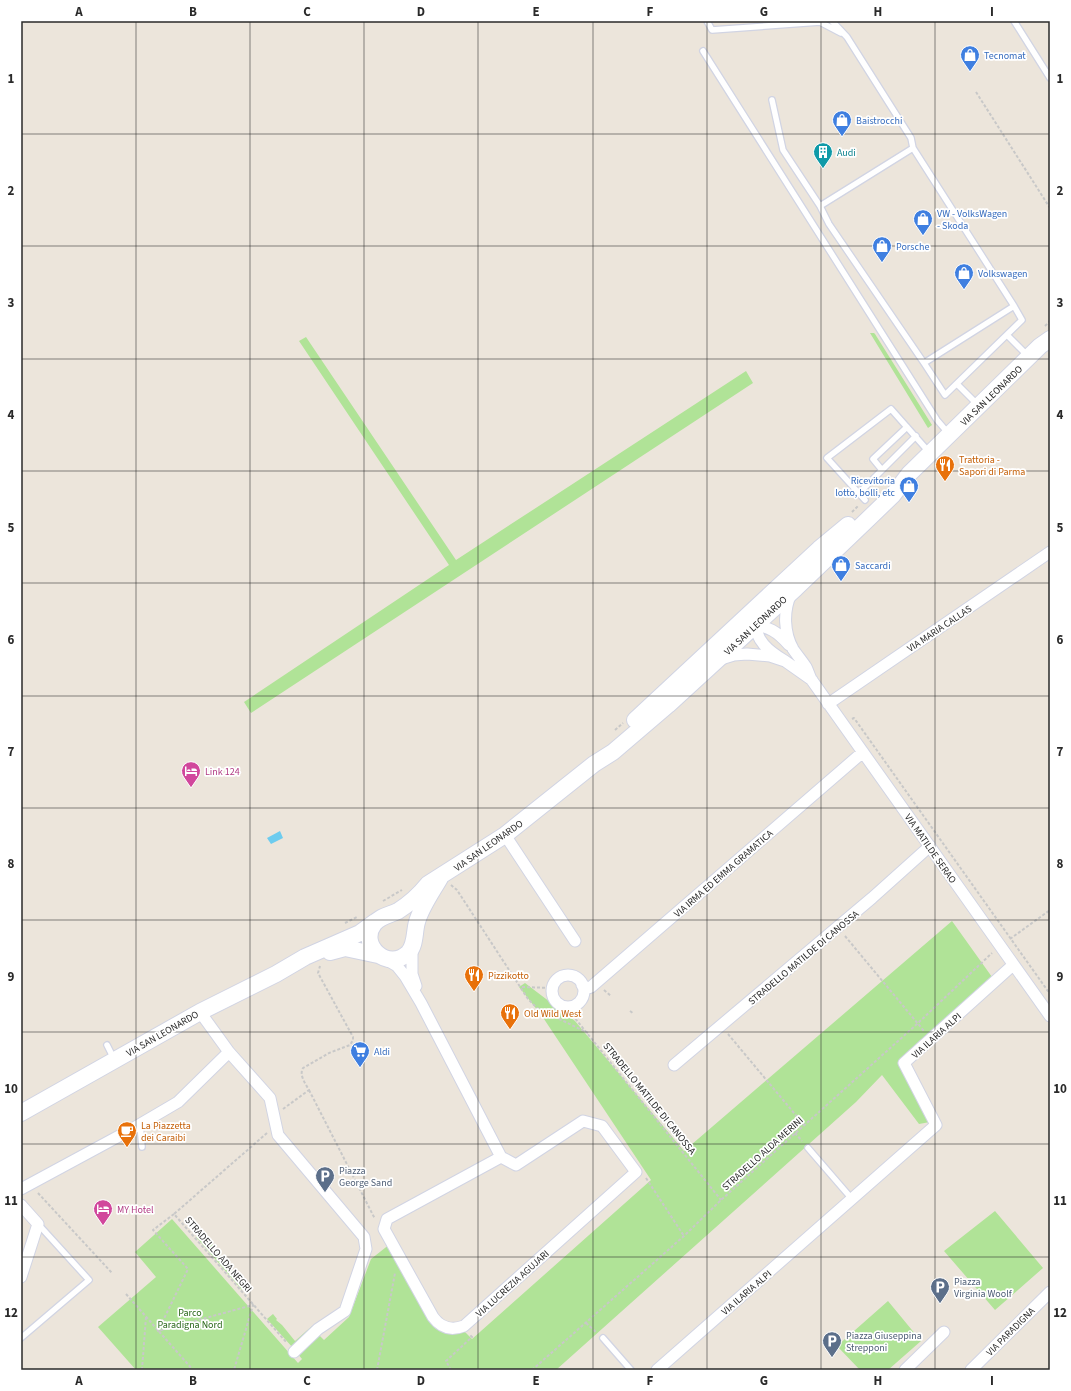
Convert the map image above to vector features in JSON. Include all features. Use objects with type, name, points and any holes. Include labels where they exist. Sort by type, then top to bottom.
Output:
[{"type":"main road","name":"VIA SAN LEONARDO","points":[[591,766],[606,748],[693,665],[819,549],[884,492],[909,474],[1033,354],[1047,334]]},
{"type":"main road","name":"VIA SAN LEONARDO","points":[[21,1113],[200,1012],[276,974],[305,957],[360,933],[381,913],[398,910],[423,890],[428,884],[440,878],[505,835],[591,766],[613,752],[713,664],[796,588],[890,498],[909,474]]},
{"type":"main road","points":[[413,942],[413,929],[403,918],[396,915],[381,913],[371,928],[369,935],[370,943],[373,949],[381,957],[390,960],[403,957],[413,942],[417,920],[440,878]]},
{"type":"main road","name":"VIA SAN LEONARDO","points":[[305,957],[325,954],[345,948],[381,957]]},
{"type":"street","points":[[693,665],[718,651],[746,625],[756,625],[758,614],[798,577],[819,549]]},
{"type":"street","name":"VIA MARIA CALLAS","points":[[828,704],[1050,552]]},
{"type":"street","name":"VIA MATILDE SERAO","points":[[795,652],[788,637],[786,620],[789,599],[796,588]]},
{"type":"street","name":"VIA MATILDE SERAO","points":[[812,681],[772,652],[761,641],[757,634],[756,625],[766,627],[776,632],[786,640],[806,667],[812,681],[828,704],[1050,1016]]},
{"type":"street","name":"VIA MATILDE SERAO","points":[[713,664],[728,656],[753,654],[770,656],[785,661]]},
{"type":"street","name":"VIA IRMA ED EMMA GRAMATICA","points":[[582,985],[588,988],[597,982],[863,752]]},
{"type":"street","points":[[505,835],[575,941]]},
{"type":"street","name":"STRADELLO MATILDE DI CANOSSA","points":[[674,1065],[838,927],[930,846]]},
{"type":"street","points":[[413,942],[412,974],[422,1004]]},
{"type":"street","points":[[381,957],[397,966],[406,976],[501,1157],[516,1165],[583,1121],[602,1126],[636,1172]]},
{"type":"street","name":"VIA ILARIA ALPI","points":[[657,1370],[936,1125],[904,1063],[1014,965]]},
{"type":"street","points":[[564,976],[572,976],[577,978],[582,985],[584,991],[580,1002],[574,1006],[566,1007],[558,1004],[553,997],[555,982],[564,976]]},
{"type":"street","points":[[200,1012],[229,1052],[270,1098],[278,1135],[364,1237],[366,1249],[345,1311],[318,1329],[294,1352]]},
{"type":"street","points":[[26,1187],[134,1125],[178,1102],[229,1052]]},
{"type":"street","points":[[464,1326],[451,1328],[443,1327],[438,1323],[384,1229],[387,1219],[501,1157]]},
{"type":"street","name":"VIA LUCREZIA AGUJARI","points":[[464,1326],[636,1172]]},
{"type":"street","points":[[21,1205],[38,1224],[21,1277]]},
{"type":"street","name":"VIA PARADIGNA","points":[[971,1370],[1050,1292]]},
{"type":"street","points":[[905,1370],[944,1332]]},
{"type":"lane","points":[[707,21],[712,30],[820,22],[847,36]]},
{"type":"lane","points":[[772,100],[783,150],[820,206],[829,224],[945,395],[1022,320],[913,148],[911,138],[847,36],[832,21]]},
{"type":"lane","points":[[1014,21],[1050,78]]},
{"type":"lane","points":[[703,51],[932,414],[949,435]]},
{"type":"lane","points":[[820,206],[913,148]]},
{"type":"lane","points":[[924,363],[1014,306]]},
{"type":"lane","points":[[1007,335],[1033,354]]},
{"type":"lane","points":[[957,384],[979,406]]},
{"type":"lane","points":[[865,500],[827,458],[891,409],[916,436],[930,454]]},
{"type":"lane","points":[[882,470],[873,459],[907,427]]},
{"type":"lane","points":[[859,493],[916,436]]},
{"type":"lane","points":[[107,1045],[115,1060]]},
{"type":"lane","points":[[134,1125],[142,1147]]},
{"type":"lane","points":[[808,1148],[852,1199]]},
{"type":"lane","points":[[21,1338],[89,1280],[38,1224]]},
{"type":"lane","points":[[603,1338],[631,1370]]},
{"type":"path","points":[[976,92],[1050,208]]},
{"type":"path","points":[[1047,334],[1050,321]]},
{"type":"path","points":[[849,515],[865,500]]},
{"type":"path","points":[[613,732],[624,722]]},
{"type":"path","points":[[381,913],[408,886]]},
{"type":"path","name":"STRADELLO ALDA MERINI","points":[[532,1370],[684,1236],[721,1200],[918,1024],[1000,946],[1050,910]]},
{"type":"path","points":[[339,926],[360,915]]},
{"type":"path","points":[[838,927],[930,1039]]},
{"type":"path","points":[[522,988],[553,988]]},
{"type":"path","points":[[607,993],[611,996]]},
{"type":"path","name":"STRADELLO MATILDE DI CANOSSA","points":[[566,1007],[721,1200]]},
{"type":"path","points":[[630,1011],[634,1014]]},
{"type":"path","points":[[721,1027],[804,1125]]},
{"type":"path","name":"STRADELLO ADA NEGRI","points":[[275,1125],[174,1214],[294,1352]]},
{"type":"path","points":[[795,1133],[808,1148]]},
{"type":"path","points":[[636,1172],[644,1176],[684,1236]]},
{"type":"path","points":[[26,1187],[112,1274]]},
{"type":"path","points":[[158,1331],[188,1269],[154,1230],[174,1214]]},
{"type":"path","points":[[126,1294],[194,1370]]},
{"type":"path","points":[[158,1331],[253,1305]]},
{"type":"path","points":[[234,1370],[253,1305]]},
{"type":"path","points":[[142,1370],[146,1317]]},
{"type":"path","points":[[586,1323],[603,1338]]},
{"type":"path","points":[[451,1370],[446,1361],[472,1337],[464,1326]]},
{"type":"green space","points":[[870,333],[875,334],[932,425],[928,428]]},
{"type":"green space","points":[[306,337],[456,560],[746,371],[753,383],[251,713],[244,702],[449,565],[299,341]]},
{"type":"green space","name":"Parco Paradigna Nord","points":[[952,921],[992,977],[898,1061],[930,1122],[919,1124],[882,1075],[856,1102],[556,1370],[136,1370],[98,1327],[156,1277],[135,1252],[172,1219],[298,1363],[302,1359],[297,1353],[318,1334],[324,1340],[349,1317],[371,1259],[390,1244],[433,1326],[440,1331],[448,1333],[464,1331],[472,1339],[651,1180],[542,1016],[519,987],[525,983],[575,1021],[684,1151]]},
{"type":"green space","points":[[995,1211],[1043,1268],[995,1310],[944,1251]]},
{"type":"green space","points":[[201,1232],[213,1245],[213,1248],[230,1266],[229,1267],[234,1273],[237,1271],[248,1284],[242,1290],[196,1237]]},
{"type":"green space","points":[[888,1301],[921,1341],[888,1370],[860,1370],[837,1346]]},
{"type":"green space","points":[[273,1314],[277,1319],[276,1320],[295,1341],[312,1326],[315,1330],[293,1348],[267,1319]]},
{"type":"water","points":[[280,831],[283,838],[271,844],[267,838]]},
{"type":"place","name":"Tecnomat","points":[[970,72]]},
{"type":"place","name":"Baistrocchi","points":[[842,137]]},
{"type":"place","name":"Audi","points":[[823,169]]},
{"type":"place","name":"VW - VolksWagen - Skoda","points":[[923,236]]},
{"type":"place","name":"Porsche","points":[[882,263]]},
{"type":"place","name":"Volkswagen","points":[[964,290]]},
{"type":"place","name":"Trattoria - Sapori di Parma","points":[[945,482]]},
{"type":"place","name":"Ricevitoria lotto, bolli, etc","points":[[909,503]]},
{"type":"place","name":"Saccardi","points":[[841,582]]},
{"type":"place","name":"Link 124","points":[[191,788]]},
{"type":"place","name":"Pizzikotto","points":[[474,992]]},
{"type":"place","name":"Old Wild West","points":[[510,1030]]},
{"type":"place","name":"Aldi","points":[[360,1068]]},
{"type":"place","name":"La Piazzetta dei Caraibi","points":[[127,1148]]},
{"type":"place","name":"Piazza George Sand","points":[[325,1193]]},
{"type":"place","name":"MY Hotel","points":[[103,1226]]},
{"type":"place","name":"Piazza Virginia Woolf","points":[[940,1304]]},
{"type":"place","name":"Piazza Giuseppina Strepponi","points":[[832,1358]]}]
